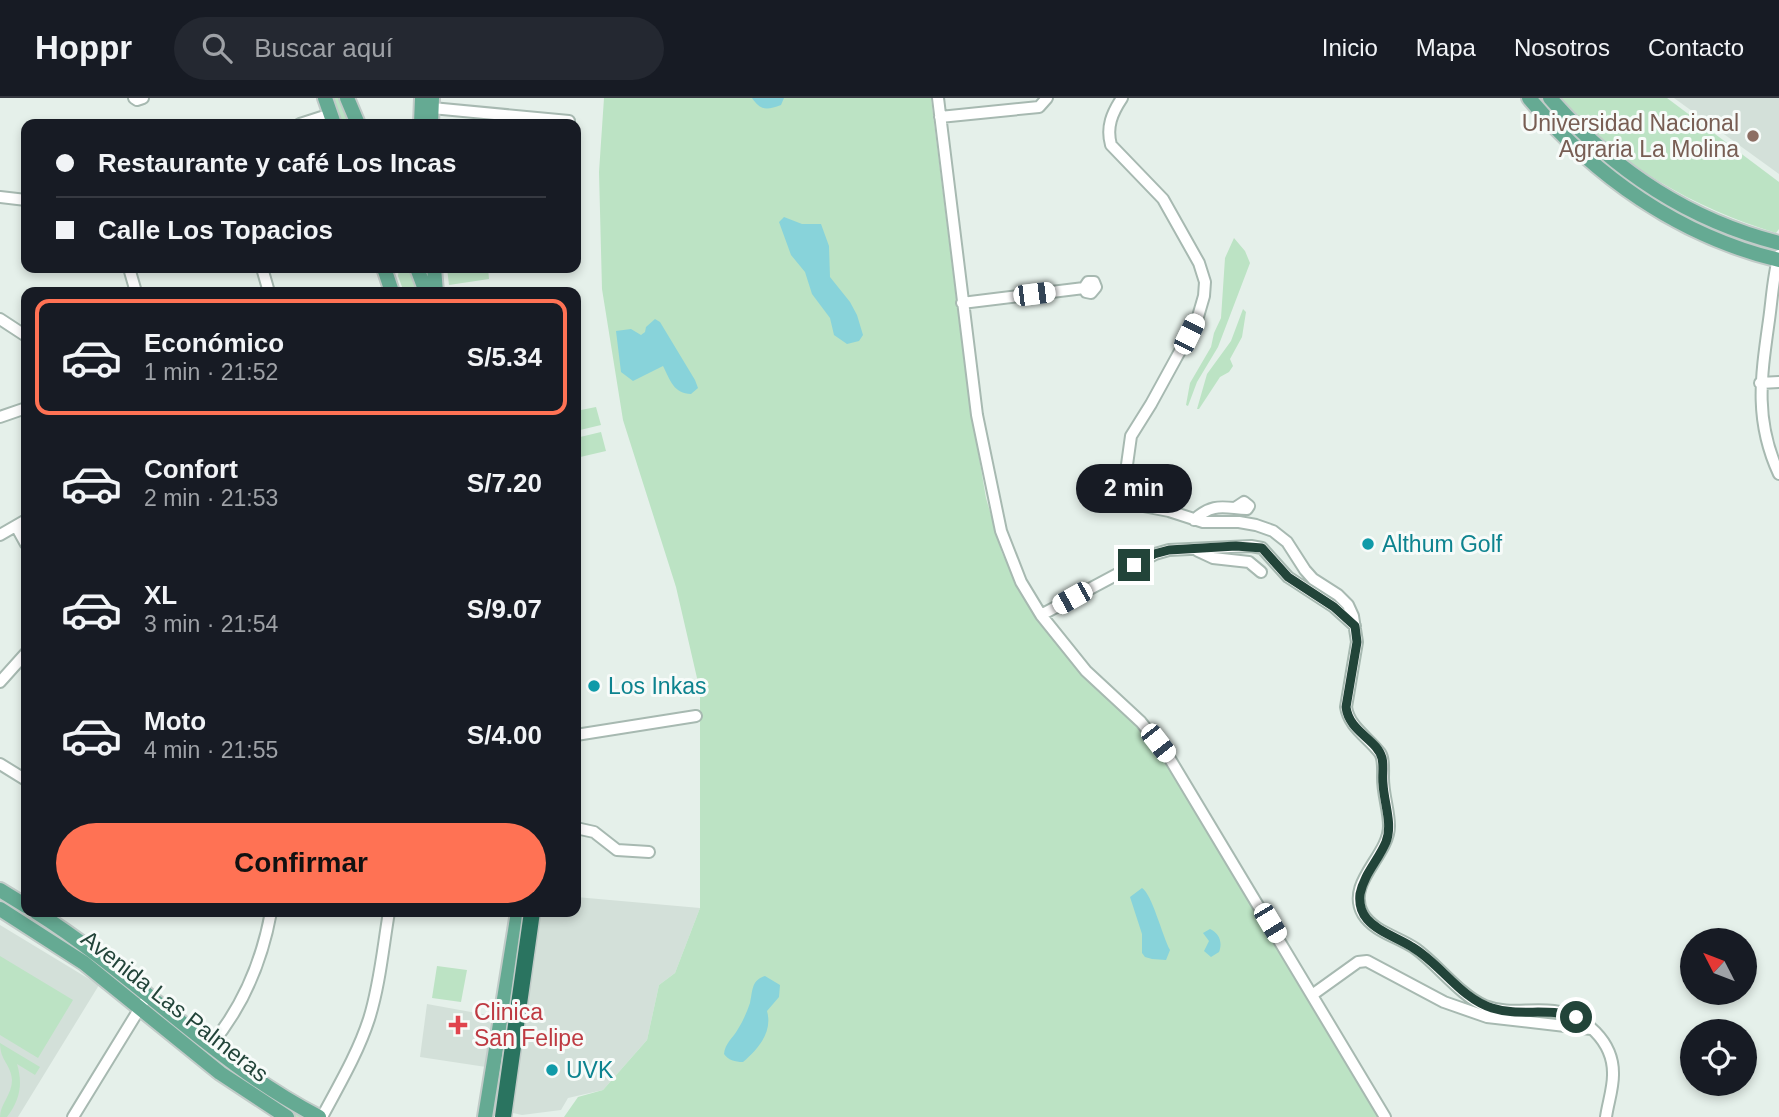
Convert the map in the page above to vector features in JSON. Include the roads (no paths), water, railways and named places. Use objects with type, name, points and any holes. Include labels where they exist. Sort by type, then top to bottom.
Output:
[{"type":"highway","points":[[493,1117],[520,917]]},
{"type":"highway","points":[[503,1117],[531,917]]},
{"type":"main road","points":[[324,98],[332,119]]},
{"type":"main road","points":[[348,98],[356,119]]},
{"type":"main road","points":[[1529,98],[1585,159],[1635,196],[1716,240],[1779,258]]},
{"type":"main road","points":[[1550,98],[1597,147],[1646,184],[1731,229],[1779,243]]},
{"type":"main road","points":[[423,119],[428,102]]},
{"type":"main road","points":[[0,890],[21,903]]},
{"type":"main road","name":"Avenida Las Palmeras","points":[[0,909],[65,949],[220,1073],[287,1117]]},
{"type":"main road","name":"Avenida Las Palmeras","points":[[44,917],[74,936],[264,1085],[321,1117]]},
{"type":"main road","points":[[485,1117],[520,917]]},
{"type":"main road","points":[[512,1117],[509,1104],[538,917]]},
{"type":"main road","points":[[157,1022],[157,1014],[167,1010]]},
{"type":"main road","points":[[502,1017],[511,1024],[521,1022]]},
{"type":"street","points":[[134,98],[143,98]]},
{"type":"street","points":[[938,98],[977,415],[1001,531],[1021,582],[1041,615],[1086,671],[1141,722],[1170,758],[1385,1117]]},
{"type":"street","points":[[940,117],[1039,107],[1047,98]]},
{"type":"street","points":[[1122,98],[1111,119],[1111,145],[1163,199],[1199,263],[1205,282],[1197,320],[1131,436],[1125,479],[1126,492],[1143,506],[1170,511],[1194,520],[1239,522],[1273,531],[1287,542],[1304,570],[1348,605],[1357,642],[1346,707],[1347,716],[1382,755],[1384,797],[1389,824],[1385,846],[1364,880],[1359,898],[1361,911],[1368,921],[1434,962],[1479,1003],[1507,1012],[1553,1011],[1584,1021],[1602,1039],[1610,1055],[1613,1075],[1606,1117]]},
{"type":"street","points":[[428,102],[554,119]]},
{"type":"street","points":[[0,197],[21,199]]},
{"type":"street","points":[[1779,258],[1760,383],[1760,410],[1765,438],[1779,472]]},
{"type":"street","points":[[962,303],[1084,288]]},
{"type":"street","points":[[0,319],[21,333]]},
{"type":"street","points":[[1760,383],[1779,382]]},
{"type":"street","points":[[2,415],[21,409]]},
{"type":"street","points":[[1194,520],[1202,512],[1215,506],[1235,509]]},
{"type":"street","points":[[0,535],[21,523]]},
{"type":"street","points":[[1041,615],[1154,554],[1169,550],[1236,546],[1262,548],[1288,577],[1334,607],[1355,626]]},
{"type":"street","points":[[1196,550],[1213,558],[1249,562],[1261,572]]},
{"type":"street","points":[[0,681],[21,658]]},
{"type":"street","points":[[581,734],[696,716]]},
{"type":"street","points":[[0,764],[21,777]]},
{"type":"street","points":[[581,829],[594,832],[617,850],[649,852]]},
{"type":"street","points":[[211,1046],[249,988],[266,941],[270,917]]},
{"type":"street","points":[[321,1117],[356,1051],[368,1020],[376,991],[388,917]]},
{"type":"street","points":[[1312,995],[1358,962],[1367,961],[1444,1002],[1488,1017],[1591,1029]]},
{"type":"street","points":[[74,1117],[150,995]]},
{"type":"water","points":[[752,98],[784,98],[781,105],[768,108],[761,107]]},
{"type":"water","points":[[784,217],[802,224],[821,224],[829,246],[830,277],[857,315],[863,335],[859,341],[847,344],[834,335],[830,318],[812,294],[805,272],[791,255],[779,222]]},
{"type":"water","points":[[655,319],[660,322],[695,380],[698,388],[691,394],[677,389],[663,366],[633,381],[621,372],[616,331],[631,329],[641,335]]},
{"type":"water","points":[[1142,888],[1149,898],[1170,950],[1166,960],[1145,957],[1142,953],[1142,934],[1130,897]]},
{"type":"water","points":[[1210,929],[1218,935],[1221,945],[1219,952],[1211,957],[1204,951],[1209,941],[1203,933]]},
{"type":"water","points":[[765,976],[780,985],[779,997],[767,1011],[766,1033],[759,1046],[743,1062],[732,1060],[724,1054],[726,1047],[745,1016],[755,983]]},
{"type":"place","name":"Universidad Nacional Agraria La Molina","points":[[1753,136]]},
{"type":"place","name":"Althum Golf","points":[[1368,544]]},
{"type":"place","name":"Los Inkas","points":[[594,686]]},
{"type":"place","name":"Clinica San Felipe","points":[[458,1025]]},
{"type":"place","name":"UVK","points":[[552,1070]]}]
